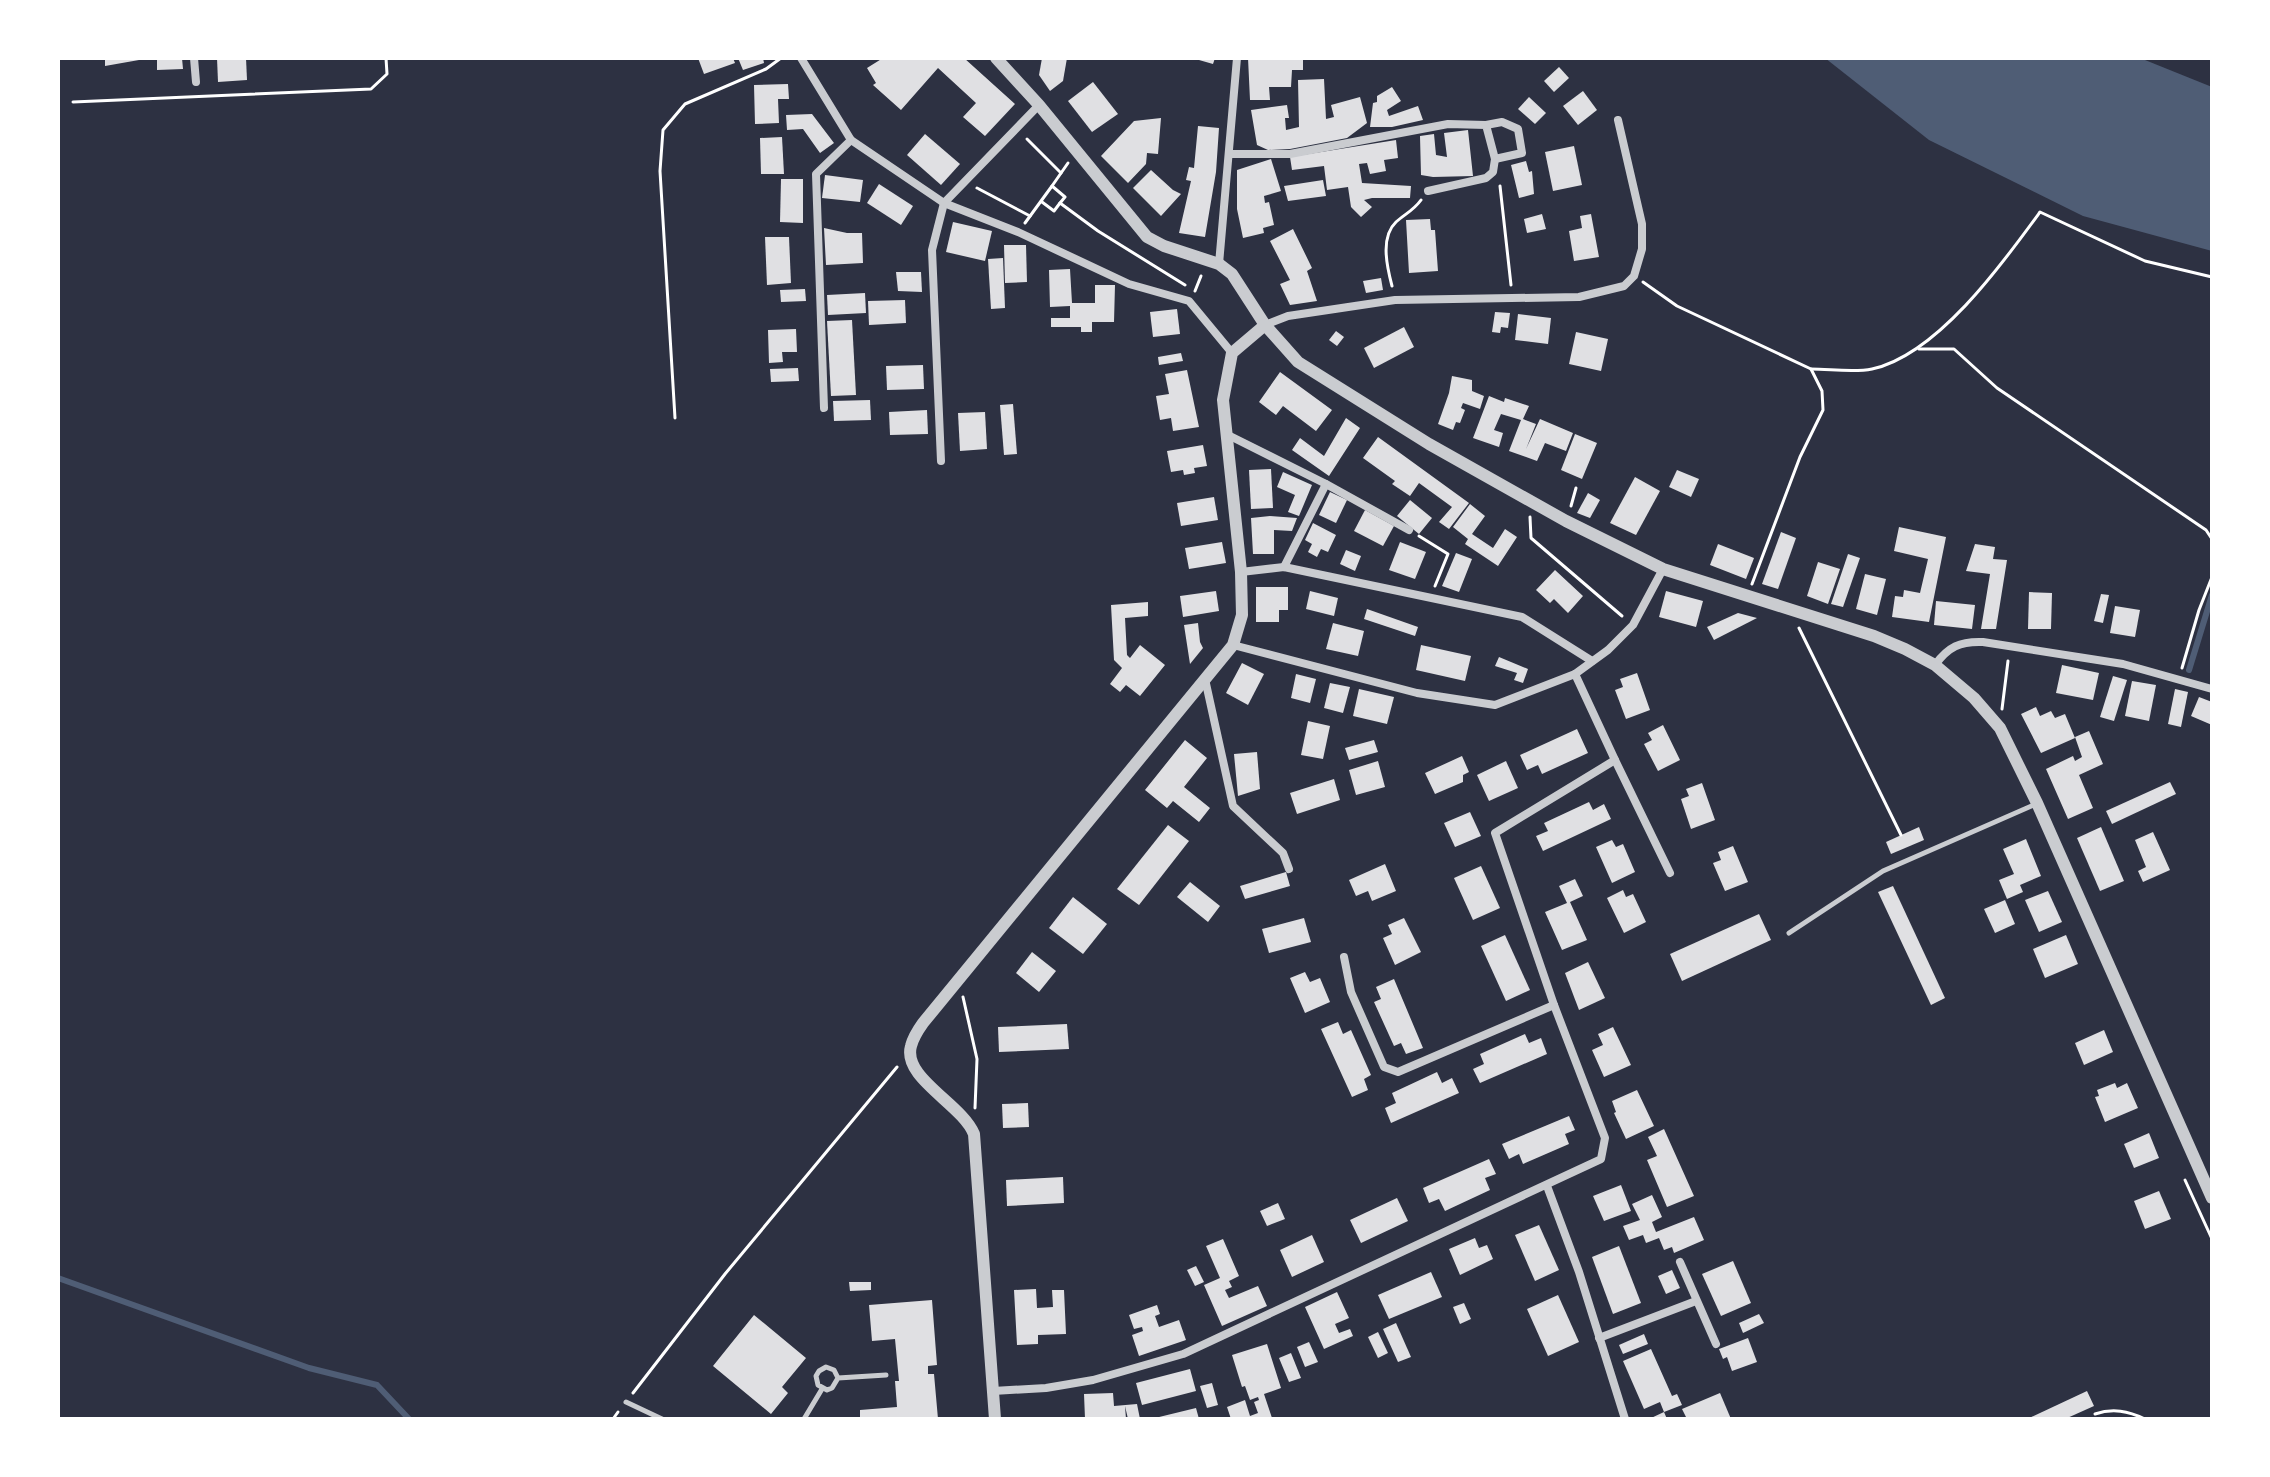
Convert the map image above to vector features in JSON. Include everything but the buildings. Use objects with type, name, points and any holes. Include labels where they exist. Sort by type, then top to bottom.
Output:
[{"type":"street","points":[[194,58],[196,82]]},
{"type":"street","points":[[801,58],[851,140],[944,203],[1018,232],[1129,284],[1189,301],[1232,353]]},
{"type":"street","points":[[996,58],[1039,105],[1147,237],[1164,246],[1219,264],[1232,274],[1265,325],[1298,362],[1429,444],[1530,501],[1663,569],[1874,636],[1935,665],[1974,698],[2000,728],[2037,803],[2212,1198]]},
{"type":"street","points":[[1219,264],[1237,58]]},
{"type":"street","points":[[941,461],[932,250],[944,203],[1039,105]]},
{"type":"street","points":[[995,1419],[974,1134],[955,1107],[920,1077],[912,1065],[912,1041],[959,978],[1233,645],[1242,615],[1241,572],[1223,400],[1232,353],[1265,325],[1288,316],[1395,300],[1579,297],[1624,286],[1634,276],[1642,249],[1642,224],[1618,120]]},
{"type":"street","points":[[1229,154],[1290,154],[1448,124],[1486,125],[1502,122],[1518,129],[1522,153],[1495,159]]},
{"type":"street","points":[[1428,191],[1486,178],[1493,172],[1495,159],[1486,125]]},
{"type":"street","points":[[824,408],[816,174],[851,140]]},
{"type":"street","points":[[1228,435],[1409,530]]},
{"type":"street","points":[[1284,567],[1326,484]]},
{"type":"street","points":[[1241,572],[1284,567],[1522,617],[1592,661]]},
{"type":"street","points":[[1233,645],[1417,693],[1495,705],[1575,674],[1592,661],[1633,625],[1663,569]]},
{"type":"street","points":[[1935,665],[1945,651],[1956,645],[1969,641],[1983,642],[2123,664],[2212,689]]},
{"type":"street","points":[[1575,674],[1670,873]]},
{"type":"street","points":[[1205,679],[1233,806],[1283,853],[1289,869]]},
{"type":"street","points":[[993,1391],[1046,1388],[1093,1380],[1183,1354],[1601,1159],[1605,1138],[1554,1005],[1495,833],[1615,760]]},
{"type":"street","points":[[1344,957],[1351,992],[1384,1067],[1398,1072],[1554,1005]]},
{"type":"street","points":[[1547,1186],[1579,1272],[1625,1419]]},
{"type":"street","points":[[1680,1262],[1716,1344]]},
{"type":"street","points":[[1599,1338],[1696,1301]]},
{"type":"lane","points":[[1789,933],[1883,871],[2037,803]]},
{"type":"lane","points":[[822,1389],[816,1376],[821,1369],[830,1368],[838,1378]]},
{"type":"lane","points":[[838,1378],[886,1375]]},
{"type":"lane","points":[[822,1389],[832,1388],[838,1378]]},
{"type":"lane","points":[[804,1419],[822,1389]]},
{"type":"lane","points":[[626,1402],[662,1419]]},
{"type":"path","points":[[73,102],[371,89],[387,74],[386,58]]},
{"type":"path","points":[[675,418],[660,171],[663,130],[685,104],[766,69],[781,58]]},
{"type":"path","points":[[1016,128],[1061,173]]},
{"type":"path","points":[[1018,232],[1076,152]]},
{"type":"path","points":[[1493,172],[1500,186],[1511,285]]},
{"type":"path","points":[[965,182],[1030,216]]},
{"type":"path","points":[[1041,201],[1054,211],[1065,197],[1052,186]]},
{"type":"path","points":[[1395,300],[1387,263],[1388,234],[1394,224],[1415,209],[1428,191]]},
{"type":"path","points":[[1060,203],[1098,231],[1195,291]]},
{"type":"path","points":[[1634,276],[1677,306],[1811,369],[1872,369],[1918,349],[1969,301],[2040,212],[2145,261],[2212,277]]},
{"type":"path","points":[[1189,301],[1204,269],[1219,264]]},
{"type":"path","points":[[1918,349],[1954,349],[1997,388],[2206,530],[2212,539]]},
{"type":"path","points":[[1747,597],[1800,457],[1823,410],[1822,391],[1811,369]]},
{"type":"path","points":[[1530,501],[1531,538],[1633,625]]},
{"type":"path","points":[[1409,530],[1448,554],[1430,598]]},
{"type":"path","points":[[2179,679],[2212,577]]},
{"type":"path","points":[[1790,610],[1901,835]]},
{"type":"path","points":[[2004,697],[2009,657]]},
{"type":"path","points":[[959,978],[977,1059],[974,1134]]},
{"type":"path","points":[[613,1419],[725,1274],[910,1051]]},
{"type":"path","points":[[2095,1414],[2113,1410],[2145,1419]]},
{"type":"water","points":[[1825,58],[2140,58],[2212,87],[2212,251],[2083,216],[1929,140]]},
{"type":"waterway","points":[[2189,670],[2212,595]]},
{"type":"waterway","points":[[58,1278],[309,1368],[377,1385],[409,1419]]}]
